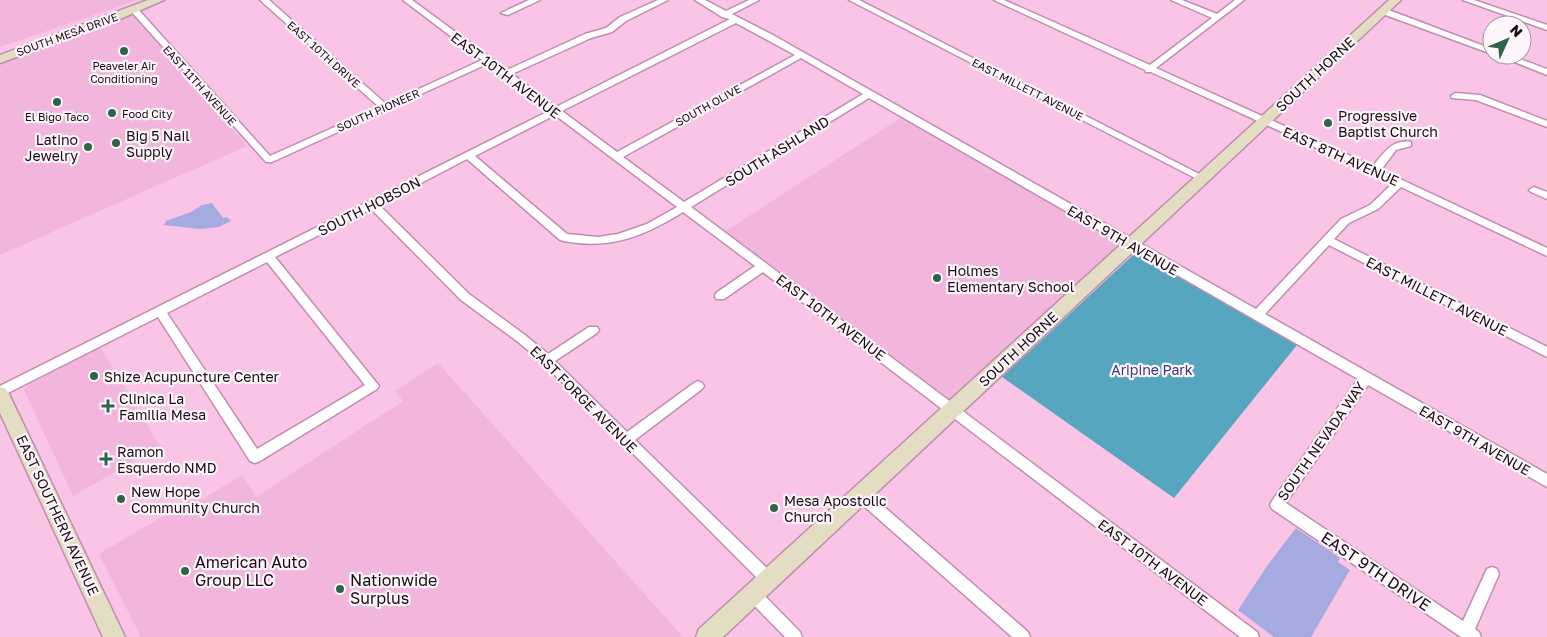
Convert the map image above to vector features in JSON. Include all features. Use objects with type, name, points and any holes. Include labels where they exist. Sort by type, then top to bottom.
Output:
[{"type":"main road","name":"SOUTH MESA DRIVE","points":[[0,50],[111,12],[133,8],[158,0]]},
{"type":"street","name":"EAST 10TH DRIVE","points":[[264,0],[384,107]]},
{"type":"street","name":"EAST 10TH AVENUE","points":[[407,0],[685,207],[1252,637]]},
{"type":"street","points":[[505,13],[536,0]]},
{"type":"street","points":[[506,74],[588,36],[609,30],[623,19],[664,0]]},
{"type":"street","name":"EAST 9TH AVENUE","points":[[699,0],[725,15],[737,19],[870,94],[1547,481]]},
{"type":"street","points":[[725,15],[755,0]]},
{"type":"street","name":"EAST MILLETT AVENUE","points":[[853,0],[1202,178]]},
{"type":"street","name":"EAST 8TH AVENUE","points":[[998,0],[1149,70],[1375,170],[1466,216],[1547,252]]},
{"type":"street","points":[[1176,0],[1218,17]]},
{"type":"street","points":[[1149,70],[1240,0]]},
{"type":"street","name":"SOUTH HORNE","points":[[707,637],[1395,0]]},
{"type":"street","points":[[1467,0],[1547,28]]},
{"type":"street","name":"SOUTH MESA DRIVE","points":[[0,59],[116,17],[133,8]]},
{"type":"street","name":"EAST 11TH AVENUE","points":[[133,8],[269,160]]},
{"type":"street","points":[[1382,11],[1482,48]]},
{"type":"street","name":"SOUTH HOBSON","points":[[0,393],[737,19]]},
{"type":"street","points":[[0,59],[12,52],[59,33],[70,26]]},
{"type":"street","name":"SOUTH OLIVE","points":[[617,156],[800,55]]},
{"type":"street","name":"SOUTH PIONEER","points":[[269,160],[488,61]]},
{"type":"street","points":[[1528,65],[1547,72]]},
{"type":"street","name":"SOUTH ASHLAND","points":[[685,207],[870,94]]},
{"type":"street","points":[[1455,96],[1477,97],[1547,124]]},
{"type":"street","points":[[1375,170],[1393,148],[1408,144]]},
{"type":"street","points":[[468,155],[564,237],[582,241],[604,242],[627,237],[651,227],[685,207]]},
{"type":"street","points":[[1257,316],[1345,221],[1374,207],[1400,182]]},
{"type":"street","points":[[1534,190],[1547,196]]},
{"type":"street","name":"EAST FORGE AVENUE","points":[[372,204],[465,297],[534,348],[547,360],[769,580]]},
{"type":"street","name":"EAST MILLETT AVENUE","points":[[1328,240],[1547,352]]},
{"type":"street","points":[[160,311],[256,457],[373,386],[268,256]]},
{"type":"street","points":[[720,296],[763,266]]},
{"type":"street","points":[[547,360],[593,330]]},
{"type":"street","name":"SOUTH NEVADA WAY","points":[[1277,505],[1366,378]]},
{"type":"street","points":[[626,440],[698,386]]},
{"type":"street","name":"EAST SOUTHERN AVENUE","points":[[0,393],[114,637]]},
{"type":"street","points":[[860,495],[1023,637]]},
{"type":"street","name":"EAST 9TH DRIVE","points":[[1277,505],[1470,634]]},
{"type":"street","points":[[1470,634],[1492,574]]},
{"type":"street","points":[[753,594],[795,637]]},
{"type":"shaded area","points":[[0,0],[138,0],[0,47]]},
{"type":"shaded area","points":[[127,16],[134,16],[247,146],[0,255],[0,63],[19,54]]},
{"type":"shaded area","name":"Holmes Elementary School","points":[[905,115],[1132,245],[953,410],[721,234]]},
{"type":"shaded area","points":[[212,203],[223,218],[227,217],[231,221],[219,227],[200,229],[164,225],[166,221],[191,212],[202,205]]},
{"type":"shaded area","name":"Aripine Park","points":[[1133,255],[1142,255],[1297,345],[1174,498],[1002,377]]},
{"type":"shaded area","points":[[100,347],[160,446],[73,496],[24,390],[29,384]]},
{"type":"shaded area","points":[[438,363],[683,637],[141,637],[99,554],[190,500],[201,500],[242,475],[256,497],[403,401],[395,391]]},
{"type":"shaded area","points":[[1296,528],[1340,558],[1338,562],[1350,570],[1311,637],[1274,637],[1238,610],[1267,566]]},
{"type":"place","name":"Peaveler Air Conditioning","points":[[124,51]]},
{"type":"place","name":"El Bigo Taco","points":[[57,102]]},
{"type":"place","name":"Food City","points":[[112,113]]},
{"type":"place","name":"Progressive Baptist Church","points":[[1328,123]]},
{"type":"place","name":"Big 5 Nail Supply","points":[[116,143]]},
{"type":"place","name":"Latino Jewelry","points":[[88,147]]},
{"type":"place","name":"Holmes Elementary School","points":[[937,278]]},
{"type":"place","name":"Shize Acupuncture Center","points":[[94,376]]},
{"type":"place","name":"Clinica La Familia Mesa","points":[[108,406]]},
{"type":"place","name":"Ramon Esquerdo NMD","points":[[106,459]]},
{"type":"place","name":"New Hope Community Church","points":[[121,499]]},
{"type":"place","name":"Mesa Apostolic Church","points":[[774,508]]},
{"type":"place","name":"American Auto Group LLC","points":[[185,571]]},
{"type":"place","name":"Nationwide Surplus","points":[[340,589]]}]
